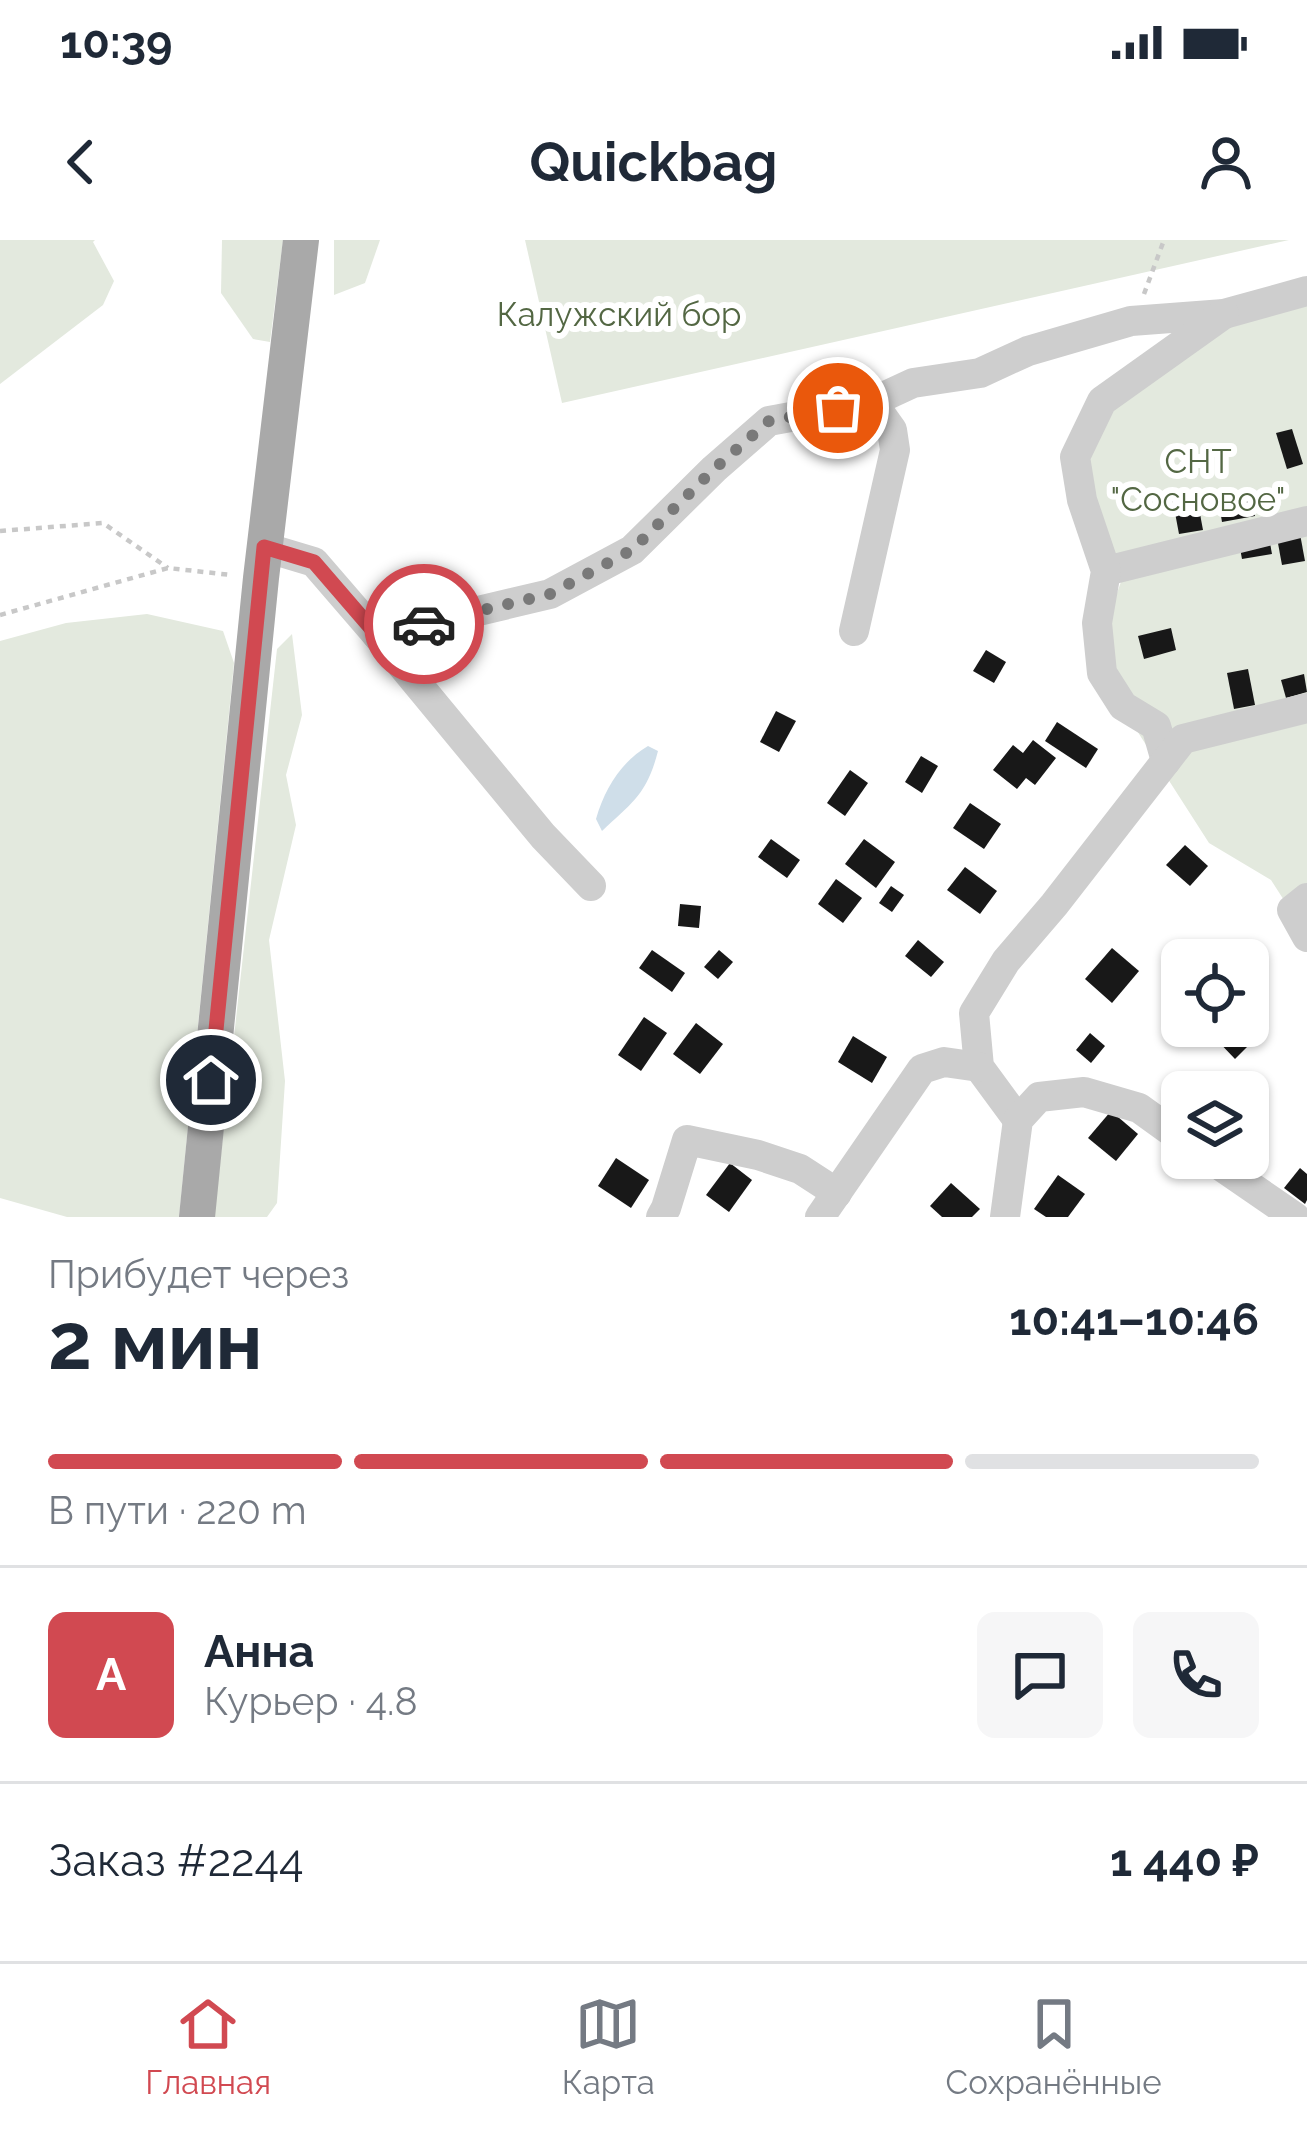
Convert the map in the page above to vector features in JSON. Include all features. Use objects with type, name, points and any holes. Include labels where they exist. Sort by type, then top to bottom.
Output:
[{"type":"main road","points":[[197,1217],[262,562],[301,240]]},
{"type":"street","points":[[377,635],[550,594],[632,550],[769,421],[872,402],[913,382],[980,373],[1028,351],[1131,321],[1224,314],[1307,291]]},
{"type":"street","points":[[1166,761],[1156,726],[1123,706],[1102,674],[1097,623],[1106,571],[1082,500],[1075,457],[1102,400],[1224,314]]},
{"type":"street","points":[[854,631],[895,450],[892,430],[872,402]]},
{"type":"street","points":[[1106,571],[1307,520]]},
{"type":"street","points":[[262,562],[314,562],[542,836],[591,886]]},
{"type":"street","points":[[1018,1120],[979,1067],[974,1013],[1006,961],[1183,740],[1307,708]]},
{"type":"street","points":[[1307,898],[1292,910],[1307,938]]},
{"type":"street","points":[[661,1217],[687,1140],[800,1169],[828,1205],[922,1069],[944,1062],[979,1067]]},
{"type":"street","points":[[1005,1217],[1018,1120],[1039,1097],[1084,1092],[1139,1108],[1161,1124]]},
{"type":"street","points":[[1240,1179],[1295,1217]]},
{"type":"path","points":[[1131,321],[1164,240]]},
{"type":"path","points":[[0,531],[103,523],[168,568]]},
{"type":"path","points":[[0,615],[168,568],[262,562]]},
{"type":"green space","points":[[0,240],[95,240],[114,281],[103,305],[0,384]]},
{"type":"green space","points":[[222,240],[283,240],[270,342],[253,339],[221,293]]},
{"type":"green space","points":[[334,240],[380,240],[365,283],[334,295]]},
{"type":"green space","name":"Калужский бор","points":[[525,240],[1289,240],[562,403]]},
{"type":"green space","name":"СНТ \"Сосновое\"","points":[[1307,289],[1307,936],[1271,880],[1209,843],[1132,723],[1103,632],[1122,579],[1090,505],[1086,446],[1127,390],[1233,306]]},
{"type":"green space","points":[[147,614],[223,631],[234,663],[179,1217],[67,1217],[0,1198],[0,641],[66,623]]},
{"type":"green space","points":[[292,634],[302,715],[286,775],[296,825],[269,940],[285,1081],[277,1203],[267,1217],[214,1217],[277,649]]},
{"type":"shaded area","points":[[648,746],[658,751],[644,788],[602,831],[596,819],[609,786]]},
{"type":"building","points":[[1292,429],[1303,464],[1287,469],[1276,433]]},
{"type":"building","points":[[1196,492],[1203,530],[1179,534],[1172,497]]},
{"type":"building","points":[[1252,499],[1255,516],[1222,522],[1219,504]]},
{"type":"building","points":[[1300,534],[1305,561],[1282,565],[1277,538]]},
{"type":"building","points":[[1270,543],[1272,554],[1242,559],[1240,548]]},
{"type":"building","points":[[1171,628],[1176,650],[1144,659],[1138,636]]},
{"type":"building","points":[[986,650],[1006,662],[994,683],[973,671]]},
{"type":"building","points":[[1248,669],[1255,705],[1234,709],[1227,673]]},
{"type":"building","points":[[1304,674],[1307,692],[1286,698],[1281,680]]},
{"type":"building","points":[[776,711],[796,721],[779,752],[760,742]]},
{"type":"building","points":[[1057,722],[1098,749],[1086,768],[1045,741]]},
{"type":"building","points":[[1033,740],[1056,758],[1035,785],[1026,778],[1017,789],[993,770],[1013,745],[1023,753]]},
{"type":"building","points":[[921,756],[938,766],[922,793],[905,782]]},
{"type":"building","points":[[850,770],[868,783],[845,816],[827,803]]},
{"type":"building","points":[[970,803],[1001,824],[984,849],[953,828]]},
{"type":"building","points":[[771,839],[800,860],[787,878],[758,857]]},
{"type":"building","points":[[864,839],[895,862],[876,888],[845,864]]},
{"type":"building","points":[[1185,845],[1208,866],[1190,886],[1166,865]]},
{"type":"building","points":[[965,867],[997,891],[980,914],[947,890]]},
{"type":"building","points":[[836,879],[862,898],[843,923],[818,904]]},
{"type":"building","points":[[891,886],[904,895],[892,912],[879,903]]},
{"type":"building","points":[[680,904],[701,906],[699,928],[678,926]]},
{"type":"building","points":[[918,940],[944,962],[931,977],[905,956]]},
{"type":"building","points":[[1112,948],[1139,971],[1112,1003],[1085,979]]},
{"type":"building","points":[[652,950],[685,973],[672,992],[639,968]]},
{"type":"building","points":[[719,950],[733,962],[718,979],[704,967]]},
{"type":"building","points":[[644,1017],[667,1033],[641,1071],[618,1055]]},
{"type":"building","points":[[696,1023],[723,1044],[700,1074],[673,1054]]},
{"type":"building","points":[[1090,1033],[1105,1046],[1091,1063],[1076,1050]]},
{"type":"building","points":[[853,1036],[887,1057],[872,1083],[838,1062]]},
{"type":"building","points":[[1224,1047],[1247,1047],[1235,1059]]},
{"type":"building","points":[[1111,1111],[1138,1134],[1116,1161],[1088,1138]]},
{"type":"building","points":[[616,1158],[649,1180],[631,1208],[598,1186]]},
{"type":"building","points":[[730,1163],[752,1180],[729,1212],[706,1195]]},
{"type":"building","points":[[1300,1168],[1307,1174],[1305,1204],[1284,1188]]},
{"type":"building","points":[[1058,1175],[1085,1194],[1068,1217],[1046,1217],[1034,1209]]},
{"type":"building","points":[[951,1183],[980,1209],[972,1217],[942,1217],[930,1206]]},
{"type":"way so far","points":[[424,624],[550,594],[632,550],[769,421],[838,408]]},
{"type":"route","points":[[211,1080],[264,547],[314,562],[377,635],[424,624]]}]
